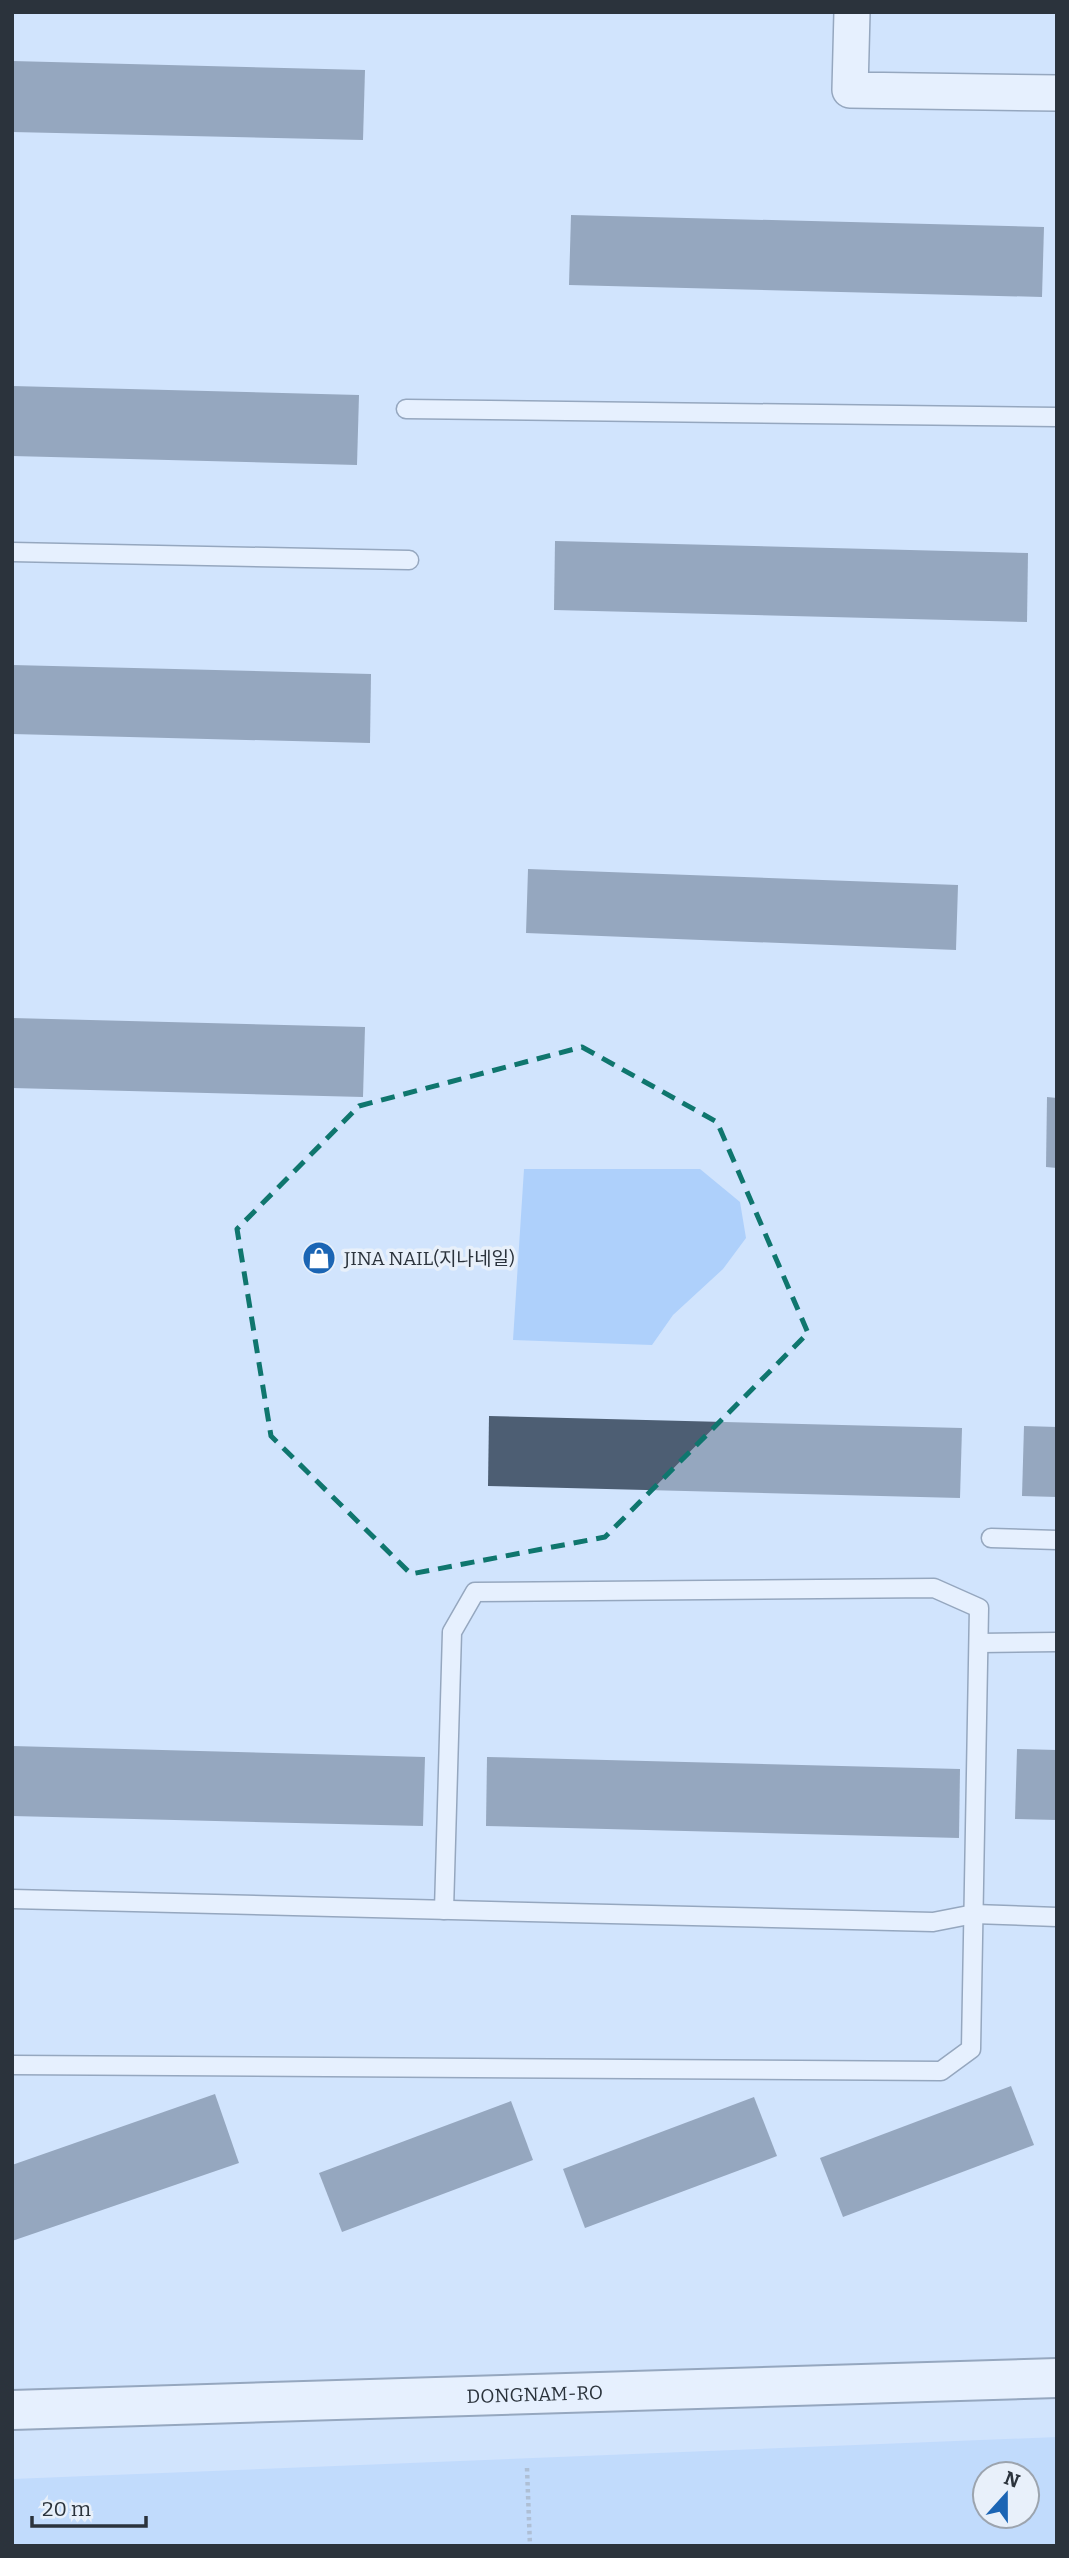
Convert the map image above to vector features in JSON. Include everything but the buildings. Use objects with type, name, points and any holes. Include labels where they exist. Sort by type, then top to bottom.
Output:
[{"type":"main road","name":"DONGNAM-RO","points":[[12,2410],[1057,2378]]},
{"type":"street","points":[[852,12],[850,90],[1057,93]]},
{"type":"lane","points":[[406,409],[1057,417]]},
{"type":"lane","points":[[12,552],[409,560]]},
{"type":"lane","points":[[991,1538],[1057,1540]]},
{"type":"lane","points":[[12,2065],[941,2071],[971,2049],[979,1608],[934,1588],[475,1592],[452,1632],[444,1910]]},
{"type":"lane","points":[[979,1643],[1057,1642]]},
{"type":"lane","points":[[12,1899],[933,1923],[974,1914],[1057,1917]]},
{"type":"path","points":[[527,2468],[530,2546]]},
{"type":"highlighted area","points":[[582,1047],[717,1122],[808,1333],[605,1537],[411,1574],[271,1436],[237,1229],[359,1106]]},
{"type":"shaded area","points":[[524,1169],[700,1169],[740,1202],[746,1238],[723,1269],[673,1315],[652,1345],[513,1340]]},
{"type":"shaded area","points":[[1057,2437],[1057,2546],[12,2546],[12,2479]]},
{"type":"place","name":"JINA NAIL(지나네일)","points":[[319,1258]]}]
